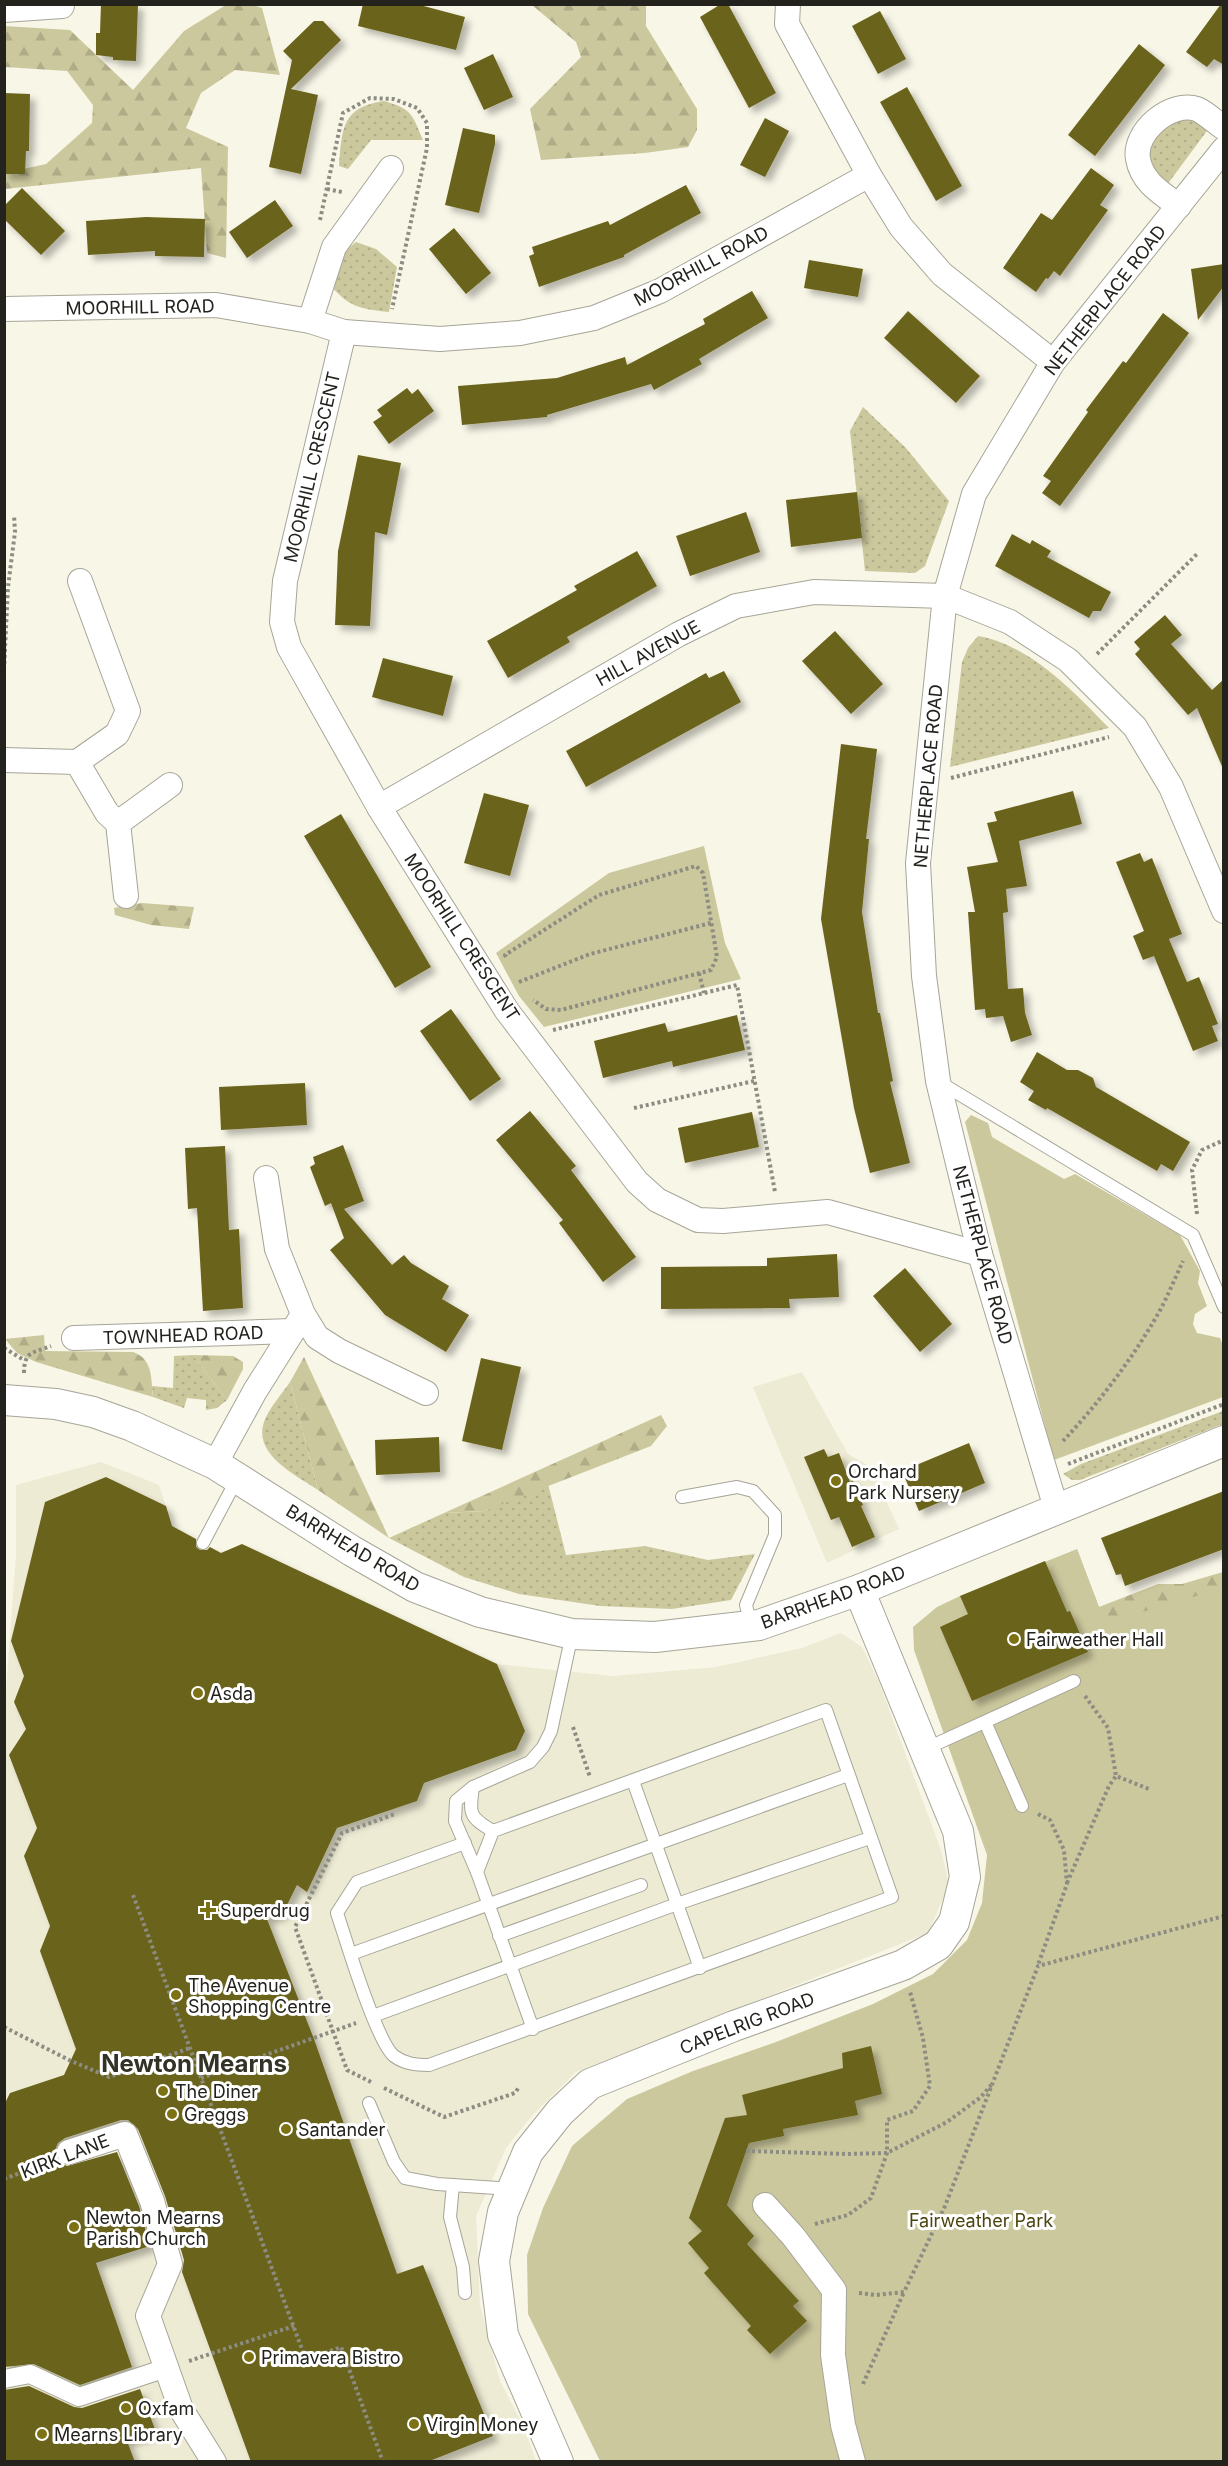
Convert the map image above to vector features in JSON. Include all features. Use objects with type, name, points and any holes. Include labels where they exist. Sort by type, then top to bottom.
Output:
[{"type":"street","points":[[788,4],[787,24],[869,175],[901,227],[942,274],[1053,362]]},
{"type":"street","points":[[4,9],[62,6]]},
{"type":"street","name":"NETHERPLACE ROAD","points":[[1179,206],[1148,183],[1137,158],[1142,135],[1155,119],[1180,109],[1196,109],[1224,128]]},
{"type":"street","name":"NETHERPLACE ROAD","points":[[1056,1508],[980,1254],[938,1081],[924,976],[918,863],[945,596],[974,494],[1053,362],[1179,206],[1216,175],[1224,149]]},
{"type":"street","points":[[310,321],[334,247],[390,168]]},
{"type":"street","name":"MOORHILL ROAD","points":[[4,309],[216,305],[310,321],[344,332],[440,339],[520,333],[594,318],[660,291],[869,175]]},
{"type":"street","name":"MOORHILL CRESCENT","points":[[344,332],[285,581],[282,622],[289,647],[380,807],[499,998],[637,1182],[657,1200],[698,1220],[723,1221],[828,1212],[980,1254]]},
{"type":"street","points":[[4,760],[77,762],[117,734],[128,711],[80,581]]},
{"type":"street","name":"HILL AVENUE","points":[[380,807],[679,634],[736,606],[814,592],[945,596]]},
{"type":"street","points":[[945,596],[1010,622],[1068,660],[1137,730],[1171,787],[1224,911]]},
{"type":"street","points":[[77,762],[107,813],[118,824],[126,896]]},
{"type":"street","points":[[118,824],[170,784]]},
{"type":"street","points":[[266,1178],[277,1249],[298,1323],[339,1352],[426,1394]]},
{"type":"street","name":"TOWNHEAD ROAD","points":[[74,1338],[298,1323]]},
{"type":"street","name":"TOWNHEAD ROAD","points":[[226,1471],[255,1391],[298,1323]]},
{"type":"street","name":"BARRHEAD ROAD","points":[[14,1400],[93,1412],[226,1471],[352,1551],[415,1587],[480,1612],[572,1634],[655,1637],[751,1626],[859,1590],[1224,1441]]},
{"type":"street","name":"CAPELRIG ROAD","points":[[558,2462],[503,2335],[494,2261],[503,2212],[528,2152],[560,2112],[590,2084],[734,2026],[903,1965],[938,1946],[954,1922],[965,1878],[958,1831],[859,1590]]},
{"type":"street","name":"KIRK LANE","points":[[69,2152],[125,2134],[152,2201],[170,2264],[148,2316],[166,2368]]},
{"type":"street","points":[[765,2205],[793,2236],[834,2290],[833,2355],[843,2425],[853,2462]]},
{"type":"street","points":[[4,2379],[30,2374],[79,2397],[166,2368],[181,2409],[214,2462]]},
{"type":"lane","points":[[938,1081],[1194,1237],[1224,1307]]},
{"type":"lane","points":[[203,1543],[226,1471]]},
{"type":"lane","points":[[682,1497],[737,1487],[753,1491],[775,1515],[775,1535],[747,1605],[751,1626]]},
{"type":"lane","points":[[534,2029],[477,1872],[455,1821],[454,1812],[456,1801],[473,1787],[530,1762],[543,1747],[551,1731],[572,1634]]},
{"type":"lane","points":[[925,1749],[1074,1681]]},
{"type":"lane","points":[[465,1842],[357,1882],[338,1913],[373,2016],[393,2055],[412,2065],[429,2066],[892,1897],[826,1710],[493,1831],[477,1872]]},
{"type":"lane","points":[[985,1722],[1022,1806]]},
{"type":"lane","points":[[351,1954],[848,1774]]},
{"type":"lane","points":[[633,1781],[700,1968]]},
{"type":"lane","points":[[473,1787],[470,1808],[474,1820],[493,1831]]},
{"type":"lane","points":[[373,2016],[677,1904],[870,1838]]},
{"type":"lane","points":[[499,1936],[641,1885]]},
{"type":"lane","points":[[369,2103],[394,2162],[405,2178],[453,2185],[513,2189]]},
{"type":"lane","points":[[453,2185],[450,2217],[463,2267],[465,2293]]},
{"type":"path","points":[[4,670],[8,587],[15,532],[14,515]]},
{"type":"path","points":[[1080,671],[1197,554]]},
{"type":"path","points":[[927,784],[1137,730]]},
{"type":"path","points":[[509,964],[505,955],[599,895],[696,866],[703,873],[717,957],[711,970],[561,1010],[546,1009],[534,1002],[514,973]]},
{"type":"path","points":[[499,998],[520,984],[590,954],[711,923]]},
{"type":"path","points":[[699,973],[704,993]]},
{"type":"path","points":[[530,1041],[553,1030],[737,985],[779,1216]]},
{"type":"path","points":[[634,1108],[754,1081]]},
{"type":"path","points":[[1043,1468],[1079,1424],[1155,1319],[1194,1237],[1198,1223],[1192,1170],[1202,1150],[1224,1140]]},
{"type":"path","points":[[14,1400],[24,1360],[30,1354],[74,1338]]},
{"type":"path","points":[[4,1348],[24,1360]]},
{"type":"path","points":[[1043,1468],[1224,1404]]},
{"type":"path","points":[[843,2425],[945,2206],[1038,1966],[1066,1884],[1109,1786],[1116,1776],[1108,1728],[1074,1681]]},
{"type":"path","points":[[1116,1776],[1149,1789]]},
{"type":"path","points":[[1022,1806],[1050,1820],[1064,1850],[1066,1884]]},
{"type":"path","points":[[133,1895],[306,2360],[341,2347],[383,2462]]},
{"type":"path","points":[[1038,1966],[1224,1916]]},
{"type":"path","points":[[793,2236],[818,2222],[848,2215],[871,2198],[887,2153],[886,2120],[913,2111],[930,2086],[922,2038],[903,1965]]},
{"type":"path","points":[[201,2078],[373,2016]]},
{"type":"path","points":[[4,2027],[71,2061],[109,2077],[190,2048]]},
{"type":"path","points":[[746,2151],[887,2153],[947,2121],[981,2097],[995,2080]]},
{"type":"path","name":"KIRK LANE","points":[[4,2180],[69,2152]]},
{"type":"path","points":[[834,2290],[876,2295],[904,2292]]},
{"type":"path","points":[[213,2354],[294,2326]]},
{"type":"shaded area","name":"Orchard Park Nursery","points":[[802,1372],[848,1454],[871,1467],[899,1529],[827,1563],[753,1387]]},
{"type":"shaded area","points":[[101,1462],[159,1485],[172,1526],[221,1553],[242,1544],[497,1664],[613,1676],[716,1667],[802,1648],[841,1633],[862,1647],[879,1682],[942,1853],[949,1885],[928,1933],[576,2072],[530,2118],[506,2148],[476,2216],[480,2305],[500,2381],[523,2425],[536,2461],[5,2461],[5,2304],[96,2263],[158,2244],[119,2143],[5,2186],[4,1717],[16,1555],[16,1485]]},
{"type":"green space","points":[[226,5],[252,5],[262,8],[280,75],[235,70],[201,93],[186,128],[228,147],[226,258],[207,253],[201,168],[5,189],[5,173],[46,164],[92,123],[93,105],[67,71],[5,67],[4,26],[70,30],[133,90],[184,31]]},
{"type":"green space","points":[[532,5],[646,5],[646,26],[697,109],[697,130],[688,147],[645,153],[541,160],[530,109],[581,57],[576,42]]},
{"type":"green space","points":[[384,101],[410,114],[423,140],[371,140],[348,169],[339,166],[343,130],[352,114],[360,108]]},
{"type":"green space","points":[[1178,115],[1212,124],[1164,189],[1150,174],[1146,149],[1151,135]]},
{"type":"green space","points":[[356,242],[376,249],[397,267],[389,312],[357,306],[344,299],[331,286],[341,254]]},
{"type":"green space","points":[[863,407],[906,448],[949,501],[925,566],[915,573],[865,571],[850,431]]},
{"type":"green space","points":[[978,636],[997,641],[1033,659],[1081,699],[1109,728],[950,767],[962,662],[968,648]]},
{"type":"green space","points":[[704,846],[725,943],[741,979],[544,1027],[519,996],[496,953],[609,873]]},
{"type":"green space","points":[[142,903],[194,907],[189,929],[151,925],[115,915],[114,908]]},
{"type":"green space","points":[[971,1115],[988,1123],[992,1137],[1064,1179],[1075,1174],[1180,1235],[1200,1271],[1198,1283],[1207,1306],[1195,1314],[1193,1324],[1197,1333],[1220,1338],[1223,1346],[1223,1397],[1054,1460],[965,1122]]},
{"type":"green space","points":[[44,1335],[45,1351],[133,1352],[140,1355],[150,1370],[153,1397],[36,1362],[17,1353],[5,1339]]},
{"type":"green space","points":[[193,1355],[227,1400],[217,1408],[206,1410],[206,1400],[187,1398],[184,1408],[153,1397],[152,1386],[173,1388],[174,1356]]},
{"type":"green space","points":[[193,1355],[233,1356],[243,1362],[243,1369],[227,1400]]},
{"type":"green space","points":[[304,1357],[389,1538],[318,1490],[290,1382]]},
{"type":"green space","points":[[290,1382],[318,1490],[288,1471],[270,1454],[262,1434],[266,1417]]},
{"type":"green space","points":[[1223,1411],[1223,1424],[1080,1480],[1072,1480],[1063,1474],[1081,1464]]},
{"type":"green space","points":[[661,1415],[667,1426],[651,1446],[484,1511],[444,1513]]},
{"type":"green space","points":[[548,1484],[566,1555],[645,1546],[708,1560],[755,1554],[731,1600],[672,1609],[600,1606],[519,1594],[464,1577],[389,1538],[444,1513],[484,1511]]},
{"type":"green space","points":[[1077,1549],[1099,1607],[1158,1584],[1182,1584],[1223,1572],[1223,1631],[1104,1691]]},
{"type":"green space","name":"Fairweather Park","points":[[1077,1549],[1105,1623],[1223,1588],[1223,2461],[600,2461],[528,2314],[527,2255],[543,2208],[572,2146],[627,2099],[693,2071],[873,2004],[933,1974],[967,1940],[982,1903],[987,1855],[914,1650],[913,1627],[937,1607],[960,1596]]},
{"type":"building","points":[[101,4],[138,4],[136,61],[113,60],[113,57],[96,55],[96,33],[100,33]]},
{"type":"building","points":[[363,4],[416,4],[465,17],[456,50],[358,26]]},
{"type":"building","points":[[721,4],[728,4],[776,93],[749,108],[700,17]]},
{"type":"building","points":[[1221,4],[1224,4],[1224,65],[1214,59],[1207,67],[1186,52]]},
{"type":"building","points":[[880,11],[906,59],[878,74],[852,26]]},
{"type":"building","points":[[314,21],[323,21],[341,40],[291,89],[318,95],[301,174],[269,167],[292,60],[283,51]]},
{"type":"building","points":[[1139,44],[1165,65],[1095,156],[1068,135]]},
{"type":"building","points":[[493,54],[513,97],[484,110],[464,68]]},
{"type":"building","points":[[907,87],[962,186],[936,201],[880,102]]},
{"type":"building","points":[[4,93],[30,94],[29,151],[26,151],[25,174],[4,174]]},
{"type":"building","points":[[765,118],[789,131],[765,177],[740,165]]},
{"type":"building","points":[[463,128],[495,135],[495,144],[479,213],[445,205]]},
{"type":"building","points":[[1091,168],[1114,185],[1100,205],[1108,210],[1060,276],[1054,271],[1036,292],[1003,268],[1041,213],[1052,220]]},
{"type":"building","points":[[686,185],[701,213],[624,257],[539,287],[529,256],[534,254],[532,247],[608,221],[610,225]]},
{"type":"building","points":[[22,188],[65,231],[41,255],[4,219],[4,206]]},
{"type":"building","points":[[275,200],[293,226],[247,258],[229,232]]},
{"type":"building","points":[[146,217],[205,219],[204,257],[155,256],[155,251],[88,255],[86,221]]},
{"type":"building","points":[[454,228],[491,273],[466,294],[429,249]]},
{"type":"building","points":[[809,260],[863,269],[858,297],[804,288]]},
{"type":"building","points":[[1224,264],[1224,286],[1198,320],[1191,269]]},
{"type":"building","points":[[752,291],[768,318],[699,359],[702,364],[654,390],[651,384],[547,415],[547,417],[462,425],[458,386],[557,378],[625,357],[627,365],[705,324],[703,319]]},
{"type":"building","points":[[908,311],[980,376],[956,403],[884,338]]},
{"type":"building","points":[[1163,313],[1189,333],[1060,506],[1042,493],[1051,481],[1043,476],[1088,412],[1086,410],[1123,361],[1126,363]]},
{"type":"building","points":[[407,388],[412,394],[418,389],[434,411],[389,444],[373,422],[382,416],[377,410]]},
{"type":"building","points":[[358,455],[401,463],[387,535],[375,532],[370,626],[335,625],[338,551]]},
{"type":"building","points":[[857,492],[862,538],[791,547],[786,500]]},
{"type":"building","points":[[746,512],[760,552],[690,576],[676,536]]},
{"type":"building","points":[[1012,534],[1030,544],[1032,540],[1051,551],[1047,557],[1111,592],[1101,611],[1093,611],[1089,618],[995,566]]},
{"type":"building","points":[[637,551],[657,586],[567,637],[570,642],[508,678],[487,641],[577,590],[574,586]]},
{"type":"building","points":[[1165,615],[1182,635],[1171,644],[1212,690],[1224,679],[1224,771],[1197,708],[1188,715],[1135,654],[1140,649],[1134,642]]},
{"type":"building","points":[[835,631],[883,684],[851,714],[802,661]]},
{"type":"building","points":[[383,658],[453,676],[443,716],[372,697]]},
{"type":"building","points":[[724,671],[741,702],[586,787],[566,751],[706,673],[709,678]]},
{"type":"building","points":[[841,744],[877,749],[866,839],[869,839],[862,912],[878,1013],[880,1013],[893,1081],[890,1082],[910,1163],[870,1173],[854,1108],[821,919]]},
{"type":"building","points":[[1073,791],[1082,824],[1019,841],[1027,886],[1006,889],[1008,912],[1003,913],[1008,989],[1023,988],[1025,1013],[1032,1035],[1011,1042],[1003,1016],[986,1018],[985,1009],[975,1010],[968,912],[975,912],[967,867],[998,862],[987,823],[997,821],[994,812]]},
{"type":"building","points":[[484,793],[529,805],[510,876],[464,863]]},
{"type":"building","points":[[341,814],[431,967],[395,988],[304,836]]},
{"type":"building","points":[[1140,853],[1144,862],[1152,858],[1182,934],[1169,939],[1187,982],[1199,977],[1218,1024],[1212,1026],[1218,1041],[1193,1051],[1154,956],[1143,960],[1133,936],[1144,931],[1116,862]]},
{"type":"building","points":[[451,1009],[501,1079],[470,1101],[420,1031]]},
{"type":"building","points":[[737,1015],[745,1050],[673,1067],[672,1061],[603,1078],[594,1041],[665,1023],[668,1032]]},
{"type":"building","points":[[1037,1052],[1067,1070],[1078,1070],[1093,1078],[1096,1087],[1190,1142],[1173,1171],[1161,1164],[1157,1171],[1047,1108],[1046,1110],[1028,1100],[1034,1091],[1020,1082]]},
{"type":"building","points":[[305,1083],[307,1125],[221,1130],[219,1087]]},
{"type":"building","points":[[530,1111],[576,1166],[571,1170],[636,1257],[603,1282],[559,1223],[563,1220],[496,1140]]},
{"type":"building","points":[[752,1112],[759,1147],[685,1163],[678,1128]]},
{"type":"building","points":[[343,1145],[364,1201],[344,1209],[392,1265],[404,1255],[411,1263],[449,1286],[442,1299],[469,1315],[446,1352],[385,1315],[330,1250],[344,1238],[331,1203],[325,1206],[310,1167],[315,1164],[313,1157]]},
{"type":"building","points":[[225,1146],[229,1230],[239,1229],[243,1308],[203,1311],[197,1208],[188,1209],[185,1148]]},
{"type":"building","points":[[837,1254],[839,1297],[789,1299],[790,1308],[661,1309],[661,1267],[767,1266],[767,1258]]},
{"type":"building","points":[[905,1268],[952,1324],[920,1352],[873,1296]]},
{"type":"building","points":[[481,1358],[521,1367],[502,1450],[462,1441]]},
{"type":"building","points":[[439,1437],[440,1472],[376,1475],[375,1440]]},
{"type":"building","points":[[969,1443],[985,1483],[919,1511],[902,1471]]},
{"type":"building","name":"Orchard Park Nursery","points":[[824,1449],[828,1457],[839,1453],[850,1482],[853,1481],[875,1537],[852,1547],[839,1517],[831,1520],[804,1457]]},
{"type":"building","name":"The Avenue Shopping Centre","points":[[106,1477],[166,1506],[172,1526],[196,1539],[196,1547],[200,1550],[207,1550],[210,1547],[221,1553],[242,1544],[497,1664],[525,1731],[516,1750],[424,1783],[417,1801],[337,1828],[307,1892],[297,1885],[283,1913],[267,1919],[314,2039],[397,2274],[423,2265],[493,2436],[427,2462],[251,2462],[182,2272],[184,2260],[165,2196],[138,2129],[128,2120],[121,2120],[65,2138],[58,2143],[55,2150],[59,2162],[67,2166],[117,2152],[139,2206],[150,2246],[96,2263],[132,2367],[80,2385],[34,2364],[4,2367],[4,2105],[10,2093],[64,2075],[76,2049],[40,1951],[50,1926],[24,1856],[37,1828],[9,1755],[26,1729],[14,1702],[24,1676],[11,1641],[45,1502]]},
{"type":"building","points":[[1224,1491],[1224,1549],[1125,1586],[1121,1574],[1116,1575],[1101,1538]]},
{"type":"building","name":"Fairweather Hall","points":[[1045,1561],[1067,1612],[1070,1611],[1088,1652],[972,1701],[940,1627],[968,1614],[960,1596]]},
{"type":"building","points":[[871,2046],[882,2094],[855,2101],[858,2115],[783,2129],[784,2136],[749,2143],[727,2205],[754,2236],[747,2244],[799,2301],[793,2306],[807,2321],[770,2354],[747,2330],[751,2326],[704,2273],[709,2268],[688,2243],[702,2231],[689,2218],[725,2118],[747,2115],[742,2095],[843,2068],[842,2053]]},
{"type":"building","points":[[29,2386],[74,2407],[82,2408],[140,2389],[156,2432],[127,2441],[135,2462],[4,2462],[4,2390]]},
{"type":"place","name":"Orchard Park Nursery","points":[[836,1481]]},
{"type":"place","name":"Fairweather Hall","points":[[1014,1639]]},
{"type":"place","name":"Asda","points":[[198,1693]]},
{"type":"place","name":"Superdrug","points":[[208,1910]]},
{"type":"place","name":"The Avenue Shopping Centre","points":[[176,1995]]},
{"type":"place","name":"The Diner","points":[[163,2091]]},
{"type":"place","name":"Greggs","points":[[172,2114]]},
{"type":"place","name":"Santander","points":[[286,2129]]},
{"type":"place","name":"Newton Mearns Parish Church","points":[[74,2227]]},
{"type":"place","name":"Primavera Bistro","points":[[249,2357]]},
{"type":"place","name":"Oxfam","points":[[126,2408]]},
{"type":"place","name":"Virgin Money","points":[[414,2424]]},
{"type":"place","name":"Mearns Library","points":[[42,2434]]},
{"type":"district","name":"Newton Mearns","points":[[194,2063]]}]
